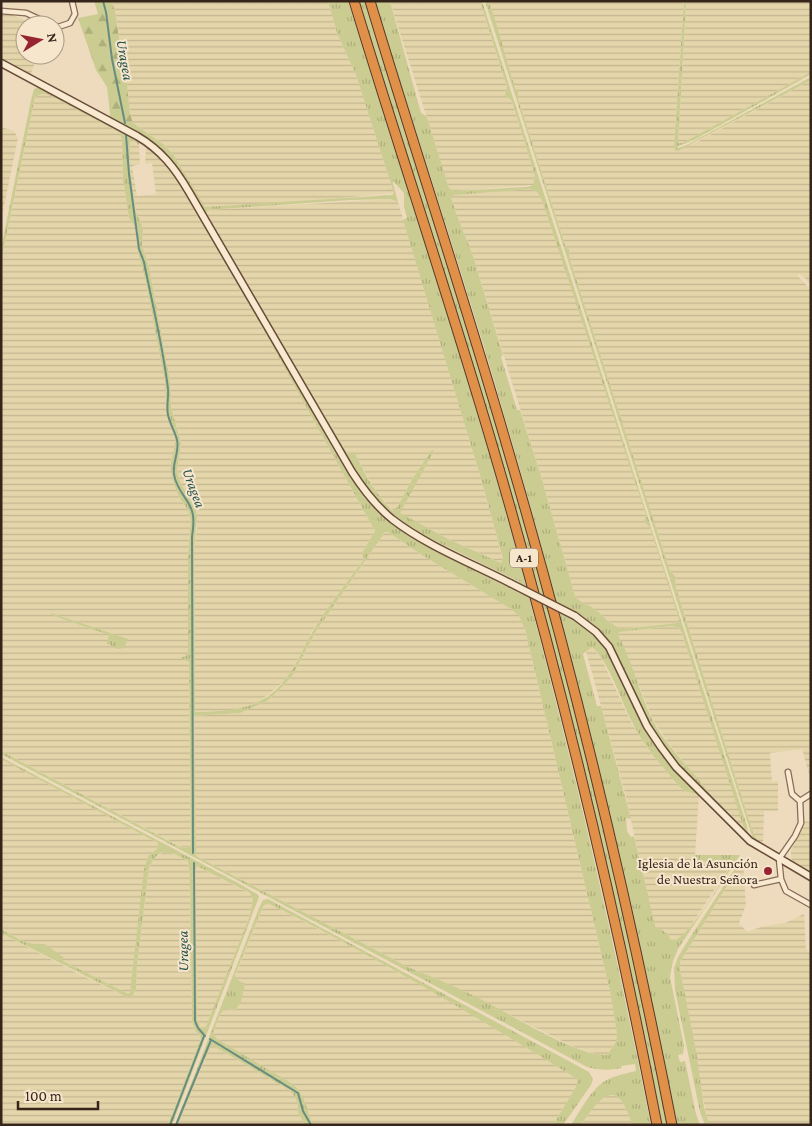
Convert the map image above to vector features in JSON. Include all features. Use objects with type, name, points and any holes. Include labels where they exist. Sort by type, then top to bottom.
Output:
[{"type":"highway","name":"A-1","points":[[354,1],[466,358],[527,571],[564,711],[594,836],[657,1125]]},
{"type":"highway","name":"A-1","points":[[370,1],[478,347],[544,578],[615,860],[672,1125]]},
{"type":"street","points":[[65,25],[70,23],[74,14],[72,1]]},
{"type":"street","points":[[1,12],[28,15]]},
{"type":"street","points":[[1,63],[138,136],[166,158],[189,192],[352,472],[368,495],[391,518],[411,532],[575,616],[596,632],[609,647],[647,726],[667,756],[740,832],[754,844],[811,877]]},
{"type":"street","points":[[788,772],[792,794],[800,801],[801,823],[795,836],[779,859],[781,879],[786,891],[811,905]]},
{"type":"street","points":[[800,801],[811,794]]},
{"type":"street","points":[[754,885],[781,879]]},
{"type":"shaded area","points":[[112,1],[328,1],[337,33],[356,75],[394,193],[309,201],[204,207],[173,154],[163,144],[133,123],[130,114],[125,63]]},
{"type":"shaded area","points":[[390,1],[480,1],[507,87],[505,95],[512,101],[535,176],[533,185],[454,191],[449,188]]},
{"type":"shaded area","points":[[489,1],[684,1],[675,151],[697,142],[811,80],[811,285],[805,278],[799,274],[797,275],[811,290],[811,781],[802,749],[770,753],[772,782],[778,781],[778,811],[764,811],[763,845],[759,843],[753,833],[676,588],[675,576],[670,571],[570,260],[569,249],[566,248],[518,99],[518,91],[515,88],[503,51]]},
{"type":"shaded area","points":[[686,1],[811,1],[811,72],[683,143],[678,143]]},
{"type":"shaded area","points":[[1,14],[12,15],[15,16],[15,65],[34,65],[30,76],[1,60]]},
{"type":"shaded area","points":[[47,94],[119,132],[122,140],[123,178],[129,218],[138,230],[137,248],[146,282],[165,382],[166,410],[176,440],[171,461],[179,497],[188,510],[191,521],[188,556],[188,652],[186,656],[181,658],[189,662],[191,846],[188,848],[181,847],[1,751],[1,261],[35,97]]},
{"type":"shaded area","points":[[1,127],[14,131],[18,138],[1,221]]},
{"type":"shaded area","points":[[130,140],[139,145],[140,164],[132,166],[137,196],[156,194],[152,163],[145,164],[146,149],[151,150],[170,170],[186,196],[263,329],[375,531],[362,553],[364,559],[312,631],[287,679],[260,701],[244,708],[229,711],[195,712],[194,551],[197,528],[195,507],[181,484],[177,471],[181,443],[171,407],[170,382],[149,267],[142,246],[143,228],[136,212],[129,163]]},
{"type":"shaded area","points":[[531,189],[538,193],[543,203],[572,288],[646,515],[644,522],[650,527],[679,619],[678,623],[622,629],[616,627],[575,596],[540,473],[473,256],[451,196]]},
{"type":"shaded area","points":[[391,199],[398,202],[480,475],[503,560],[501,563],[450,540],[399,513],[433,451],[413,478],[394,511],[387,505],[377,493],[354,453],[349,455],[324,415],[206,213],[208,210]]},
{"type":"shaded area","points":[[385,532],[388,532],[520,616],[525,629],[610,991],[617,1034],[616,1042],[607,1055],[599,1055],[574,1047],[442,981],[408,967],[196,856],[194,716],[240,713],[267,701],[279,690],[292,676],[316,631]]},
{"type":"shaded area","points":[[672,626],[679,628],[682,633],[745,826],[744,828],[708,793],[653,720],[618,635],[619,632]]},
{"type":"shaded area","points":[[592,647],[601,658],[632,724],[648,749],[699,796],[696,858],[708,862],[733,862],[688,930],[674,941],[670,939],[668,934],[654,926],[626,797],[586,651]]},
{"type":"shaded area","points":[[1,759],[158,843],[157,849],[148,856],[130,993],[128,994],[63,961],[45,944],[22,941],[1,929]]},
{"type":"shaded area","points":[[804,821],[811,822],[811,872],[792,861],[791,856],[791,851]]},
{"type":"shaded area","points":[[168,851],[188,861],[190,876],[192,1021],[195,1030],[201,1038],[168,1125],[1,1125],[1,933],[77,973],[127,997],[132,997],[136,989],[137,964],[149,868],[154,859],[163,852]]},
{"type":"shaded area","points":[[743,860],[746,905],[739,923],[747,932],[761,927],[785,923],[804,914],[806,950],[811,952],[811,1125],[709,1125],[707,1120],[680,962]]},
{"type":"shaded area","points":[[197,866],[251,894],[253,900],[249,918],[205,1030],[200,1027],[197,1020],[195,869]]},
{"type":"shaded area","points":[[268,903],[362,952],[471,1013],[577,1079],[577,1085],[553,1125],[313,1125],[304,1099],[217,1039],[213,1033],[220,1014],[225,1009],[235,1010],[245,984],[235,979],[235,976],[263,906]]},
{"type":"shaded area","points":[[212,1045],[291,1091],[297,1101],[298,1112],[305,1125],[178,1125],[206,1058],[207,1051]]},
{"type":"shaded area","points":[[606,1095],[617,1096],[621,1099],[626,1105],[632,1125],[581,1125],[599,1099]]},
{"type":"green space","points":[[94,1],[112,1],[115,12],[125,63],[130,114],[133,123],[127,128],[109,119],[107,87],[96,70],[78,18],[98,14]]},
{"type":"green space","points":[[328,1],[348,1],[456,345],[514,542],[578,791],[616,957],[651,1125],[632,1125],[621,1100],[609,1095],[595,1105],[581,1125],[571,1125],[597,1087],[610,1079],[636,1071],[635,1064],[621,1066],[621,1068],[612,1070],[587,1067],[1,754],[1,751],[180,847],[188,848],[191,846],[189,662],[180,658],[186,656],[188,652],[188,556],[191,521],[188,510],[179,497],[172,477],[171,462],[176,440],[166,410],[165,382],[146,282],[137,248],[138,230],[129,218],[123,178],[122,140],[119,132],[47,94],[35,97],[1,261],[1,249],[31,100],[34,89],[39,87],[139,140],[139,145],[133,140],[130,141],[129,163],[136,212],[143,228],[142,246],[149,267],[170,382],[171,407],[181,443],[177,471],[181,484],[195,507],[197,517],[194,551],[195,712],[221,711],[246,706],[268,696],[278,688],[294,666],[331,604],[364,559],[362,553],[375,531],[263,329],[186,196],[170,170],[160,158],[146,149],[148,147],[160,156],[177,179],[275,345],[334,451],[366,499],[394,525],[412,538],[523,595],[520,582],[425,536],[407,525],[380,503],[367,487],[336,439],[182,174],[161,149],[127,128],[133,123],[163,144],[173,154],[205,207],[392,195],[394,193],[356,75],[337,33]],"holes":[[[392,180],[404,193],[404,207],[407,218],[403,220],[480,475],[503,559],[501,563],[450,540],[400,513],[434,451],[432,450],[413,478],[398,506],[393,511],[381,498],[354,452],[348,454],[324,415],[206,213],[208,210],[350,200],[391,199],[398,202]],[[385,532],[388,532],[511,609],[519,616],[525,629],[610,991],[617,1034],[616,1042],[607,1055],[580,1050],[547,1035],[468,993],[408,967],[196,856],[194,716],[240,713],[267,701],[279,690],[292,676],[316,631]]]},
{"type":"green space","points":[[358,1],[366,1],[521,504],[582,736],[668,1125],[661,1125],[615,907],[460,326]]},
{"type":"green space","points":[[375,1],[390,1],[421,113],[426,116],[428,121],[449,188],[454,191],[528,187],[533,185],[535,176],[512,101],[505,95],[507,87],[480,1],[482,1],[747,826],[748,834],[745,835],[676,761],[647,718],[614,650],[604,636],[590,622],[574,611],[576,621],[588,630],[605,648],[638,717],[660,753],[687,784],[698,793],[685,791],[680,787],[648,748],[632,722],[604,662],[592,647],[583,654],[597,706],[601,706],[631,819],[626,818],[627,831],[631,837],[634,836],[655,926],[668,934],[670,939],[674,941],[682,936],[698,918],[732,864],[732,862],[708,862],[696,858],[695,855],[740,855],[678,949],[673,961],[670,977],[684,1046],[683,1054],[678,1055],[680,1062],[685,1061],[700,1125],[677,1125],[622,867],[559,611],[496,387]],"holes":[[[531,189],[538,193],[543,203],[646,515],[644,522],[650,527],[679,619],[678,623],[622,629],[575,596],[540,473],[520,410],[517,410],[501,357],[503,355],[473,256],[451,197],[454,195]],[[672,626],[679,628],[682,633],[744,828],[717,802],[658,730],[618,635],[619,632]]]},
{"type":"green space","points":[[485,1],[489,1],[493,12],[515,88],[518,91],[518,99],[566,248],[569,249],[570,260],[670,571],[675,576],[676,588],[753,833],[763,847],[753,839]]},
{"type":"green space","points":[[684,1],[686,2],[678,143],[683,143],[811,72],[811,74],[694,140],[678,146],[678,148],[687,145],[811,77],[811,80],[678,151],[675,151],[674,146]]},
{"type":"green space","points":[[51,613],[128,639],[124,648],[117,649],[107,643],[109,635],[52,615]]},
{"type":"green space","points":[[1,757],[238,883],[259,897],[172,1125],[168,1125],[201,1038],[195,1030],[192,1021],[190,876],[188,861],[166,852],[157,856],[149,868],[137,964],[136,989],[132,997],[127,997],[1,933],[1,929],[22,941],[45,944],[63,957],[63,961],[128,994],[130,993],[144,870],[148,856],[157,849],[158,843],[1,759]],"holes":[[[197,866],[250,893],[253,900],[249,918],[205,1029],[200,1027],[197,1020],[195,870]]]},
{"type":"green space","points":[[742,858],[743,860],[680,962],[704,1107],[709,1125],[705,1125],[700,1112],[675,990],[674,968],[678,957],[689,939]]},
{"type":"green space","points":[[268,899],[589,1072],[593,1079],[591,1085],[563,1125],[553,1125],[577,1085],[577,1079],[424,987],[268,903],[263,906],[235,975],[236,979],[245,984],[241,1002],[235,1010],[225,1009],[220,1014],[213,1033],[217,1039],[291,1083],[303,1097],[313,1125],[305,1125],[298,1112],[297,1101],[291,1091],[212,1045],[203,1062],[178,1125],[175,1125],[259,908],[263,900]]},
{"type":"waterway","name":"Uragea","points":[[103,1],[125,123]]},
{"type":"waterway","name":"Uragea","points":[[126,135],[139,249],[144,262],[163,357],[168,389],[168,415],[178,444],[174,465],[175,480],[190,506],[194,524],[192,537],[193,853]]},
{"type":"waterway","name":"Uragea","points":[[194,863],[195,1021],[205,1036]]},
{"type":"waterway","points":[[170,1125],[204,1036]]},
{"type":"waterway","name":"Uragea","points":[[210,1039],[298,1093],[303,1111],[311,1125]]},
{"type":"waterway","points":[[176,1125],[211,1040]]},
{"type":"place","name":"Iglesia de la Asunción de Nuestra Señora","points":[[768,871]]}]
